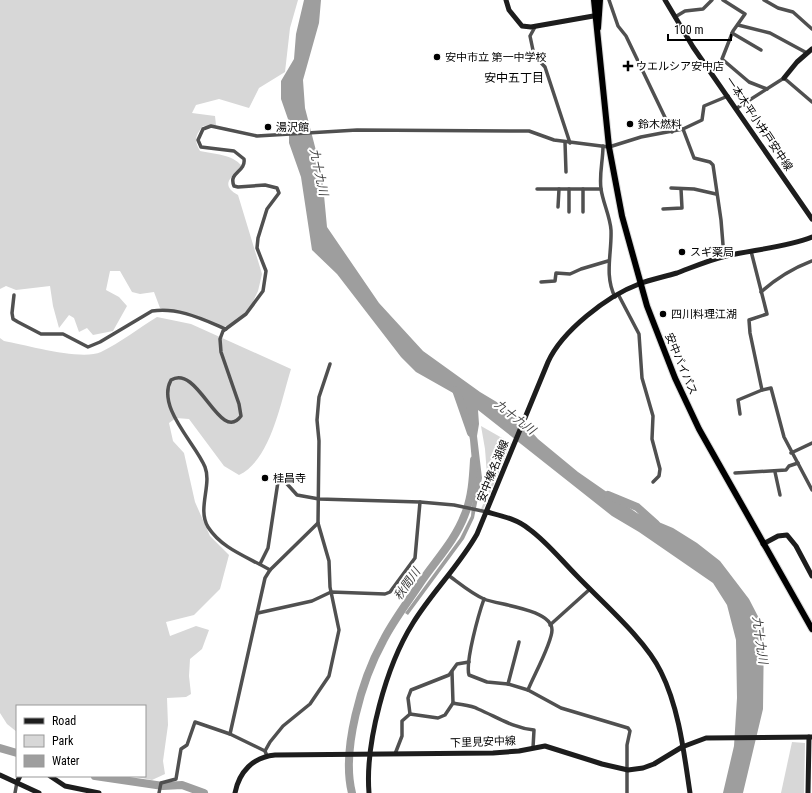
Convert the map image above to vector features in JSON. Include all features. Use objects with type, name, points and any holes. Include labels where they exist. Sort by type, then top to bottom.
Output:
[{"type":"highway","name":"安中バイパス","points":[[594,0],[597,15],[606,146],[622,216],[640,283],[675,378],[699,429],[812,629]]},
{"type":"highway","name":"安中バイパス","points":[[597,15],[600,0]]},
{"type":"main road","points":[[506,0],[509,10],[522,26],[534,27],[597,15]]},
{"type":"main road","name":"一本木平小井戸安中線","points":[[665,0],[812,219]]},
{"type":"main road","points":[[784,78],[812,48]]},
{"type":"main road","name":"安中榛名湖線","points":[[369,793],[372,734],[378,711],[403,641],[420,612],[472,543],[487,512],[552,354],[560,341],[574,326],[616,295],[640,283],[668,276],[724,257],[812,237]]},
{"type":"main road","points":[[487,512],[510,518],[529,529],[590,589],[642,644],[657,664],[672,702],[690,793]]},
{"type":"main road","points":[[763,544],[778,536],[787,535],[796,546],[812,576]]},
{"type":"main road","points":[[808,793],[810,737]]},
{"type":"main road","name":"下里見安中線","points":[[235,793],[236,784],[244,770],[266,754],[493,753],[519,751],[545,746],[560,749],[602,764],[628,770],[643,768],[654,764],[682,747],[706,738],[810,737]]},
{"type":"main road","points":[[0,775],[39,793]]},
{"type":"main road","points":[[17,782],[20,777]]},
{"type":"main road","points":[[52,777],[65,786],[99,793]]},
{"type":"street","points":[[609,0],[618,26],[626,36],[672,132]]},
{"type":"street","points":[[675,17],[685,10],[703,9],[712,0]]},
{"type":"street","points":[[723,0],[746,14],[732,33],[722,59],[749,82],[767,89]]},
{"type":"street","points":[[764,0],[778,8],[793,12],[812,29]]},
{"type":"street","points":[[738,25],[770,33],[807,53]]},
{"type":"street","points":[[534,27],[530,36],[534,55],[537,60],[546,67],[570,143]]},
{"type":"street","points":[[732,33],[761,50]]},
{"type":"street","points":[[737,108],[784,78],[812,102]]},
{"type":"street","points":[[270,570],[238,553],[218,540],[207,525],[204,497],[207,476],[205,468],[197,452],[181,429],[171,406],[168,392],[171,380],[177,378],[185,380],[192,384],[200,392],[222,419],[233,422],[238,421],[241,416],[241,410],[220,346],[221,335],[226,329],[246,314],[263,291],[266,271],[258,248],[258,238],[268,209],[276,198],[278,190],[274,186],[265,185],[234,186],[232,180],[233,176],[240,171],[245,163],[242,155],[234,151],[201,147],[198,136],[203,129],[207,126],[220,126],[257,136],[356,130],[529,132],[554,140],[570,143],[606,146],[641,136],[683,129],[702,120],[704,106],[728,96]]},
{"type":"street","points":[[683,129],[694,158],[710,162],[713,165],[716,194],[721,220],[724,257]]},
{"type":"street","points":[[565,142],[566,172]]},
{"type":"street","points":[[606,146],[600,176],[601,189],[611,230],[608,261],[610,287],[639,334],[642,378],[653,416],[652,439],[660,469],[659,476],[654,482]]},
{"type":"street","points":[[671,188],[694,189],[716,194]]},
{"type":"street","points":[[537,189],[601,189]]},
{"type":"street","points":[[558,207],[559,189]]},
{"type":"street","points":[[569,189],[569,212]]},
{"type":"street","points":[[583,189],[583,212]]},
{"type":"street","points":[[663,209],[682,208],[681,189]]},
{"type":"street","points":[[751,251],[767,314],[749,320],[750,333],[762,390]]},
{"type":"street","points":[[541,282],[555,281],[556,273],[570,274],[608,261]]},
{"type":"street","points":[[762,292],[786,272],[812,261]]},
{"type":"street","points":[[14,295],[12,313],[13,319],[41,334],[63,334],[88,346],[100,342],[152,311],[160,310],[191,314],[226,329]]},
{"type":"street","points":[[160,793],[161,783],[176,779],[181,749],[187,745],[195,722],[230,734],[266,754],[270,742],[284,726],[310,704],[329,676],[339,630],[331,592],[329,560],[318,523],[319,499],[317,420],[319,397],[330,364]]},
{"type":"street","points":[[740,414],[738,400],[771,388],[784,437],[791,453],[812,490]]},
{"type":"street","points":[[791,453],[812,443]]},
{"type":"street","points":[[735,473],[775,472],[786,470],[789,466],[798,463]]},
{"type":"street","points":[[775,472],[780,495]]},
{"type":"street","points":[[260,564],[268,548],[279,475],[298,495],[319,499],[420,502],[454,505],[487,512]]},
{"type":"street","points":[[258,614],[312,601],[331,592],[386,594],[390,592],[415,558],[420,502]]},
{"type":"street","points":[[230,734],[258,614],[261,591],[270,570],[318,523]]},
{"type":"street","points":[[448,575],[484,599],[534,612],[544,618],[550,625],[552,630],[546,649],[528,690]]},
{"type":"street","points":[[550,625],[590,589]]},
{"type":"street","points":[[484,599],[475,621],[468,671],[472,678],[492,683],[508,684],[528,690],[561,708],[628,728],[630,731],[627,746],[627,793]]},
{"type":"street","points":[[508,684],[519,642]]},
{"type":"street","points":[[395,754],[402,736],[402,721],[410,714],[438,718],[445,715],[453,704],[452,672],[457,664],[469,662]]},
{"type":"street","points":[[410,714],[408,698],[411,690],[452,672]]},
{"type":"street","points":[[453,704],[477,708],[492,717],[511,725],[523,729],[534,730],[533,748]]},
{"type":"street","points":[[15,793],[17,782]]},
{"type":"green space","points":[[0,0],[298,0],[290,28],[285,72],[259,88],[249,108],[219,99],[196,105],[192,113],[215,116],[216,125],[203,126],[198,132],[196,141],[200,151],[228,157],[238,162],[242,166],[241,170],[230,179],[228,185],[233,192],[238,195],[262,274],[258,291],[251,306],[240,319],[228,326],[221,326],[160,308],[154,292],[140,294],[132,292],[120,271],[110,271],[106,290],[119,297],[127,306],[113,331],[93,335],[87,328],[79,332],[74,318],[69,315],[59,328],[53,306],[50,286],[16,290],[6,286],[0,289]]},
{"type":"green space","points":[[157,317],[191,324],[291,369],[279,413],[267,443],[259,457],[250,467],[239,475],[224,466],[189,419],[176,418],[169,423],[173,441],[184,453],[195,502],[210,536],[229,555],[220,589],[194,615],[166,622],[170,636],[196,626],[209,630],[202,649],[190,659],[189,676],[191,694],[186,697],[167,698],[168,725],[163,761],[165,774],[152,780],[136,777],[146,777],[146,705],[16,705],[16,731],[7,724],[0,713],[0,338],[4,341],[68,354],[81,355],[101,352]]},
{"type":"green space","points":[[481,426],[511,443],[483,510],[481,509],[484,502],[487,475]]},
{"type":"green space","points":[[792,742],[805,743],[804,793],[781,793]]},
{"type":"water","points":[[304,0],[321,0],[319,23],[303,80],[305,108],[322,174],[327,227],[379,303],[423,351],[480,392],[515,413],[538,439],[578,472],[637,513],[673,528],[697,543],[720,561],[749,599],[764,628],[763,709],[743,793],[723,793],[734,746],[737,698],[736,640],[727,605],[713,583],[639,532],[612,516],[478,410],[479,424],[477,436],[482,478],[474,518],[464,539],[408,615],[405,613],[460,538],[471,516],[474,484],[470,440],[462,398],[416,372],[401,357],[337,274],[312,250],[301,177],[289,143],[289,122],[281,99],[281,81],[294,59],[296,34]]},
{"type":"waterway","name":"秋間川","points":[[456,390],[471,433]]},
{"type":"waterway","name":"秋間川","points":[[352,793],[349,776],[349,756],[351,736],[361,694],[375,657],[391,626],[461,524],[471,494],[474,460]]},
{"type":"waterway","name":"九十九川","points":[[608,495],[637,507],[656,524]]},
{"type":"waterway","points":[[0,748],[16,753]]},
{"type":"waterway","points":[[102,777],[163,786],[182,785],[204,793]]},
{"type":"place","name":"安中市立 第一中学校","points":[[437,57]]},
{"type":"place","name":"ウエルシア安中店","points":[[628,66]]},
{"type":"place","name":"鈴木燃料","points":[[630,124]]},
{"type":"place","name":"湯沢館","points":[[268,127]]},
{"type":"place","name":"スギ薬局","points":[[682,252]]},
{"type":"place","name":"四川料理江湖","points":[[663,314]]},
{"type":"place","name":"桂昌寺","points":[[265,478]]},
{"type":"district","name":"安中五丁目","points":[[514,78]]}]
